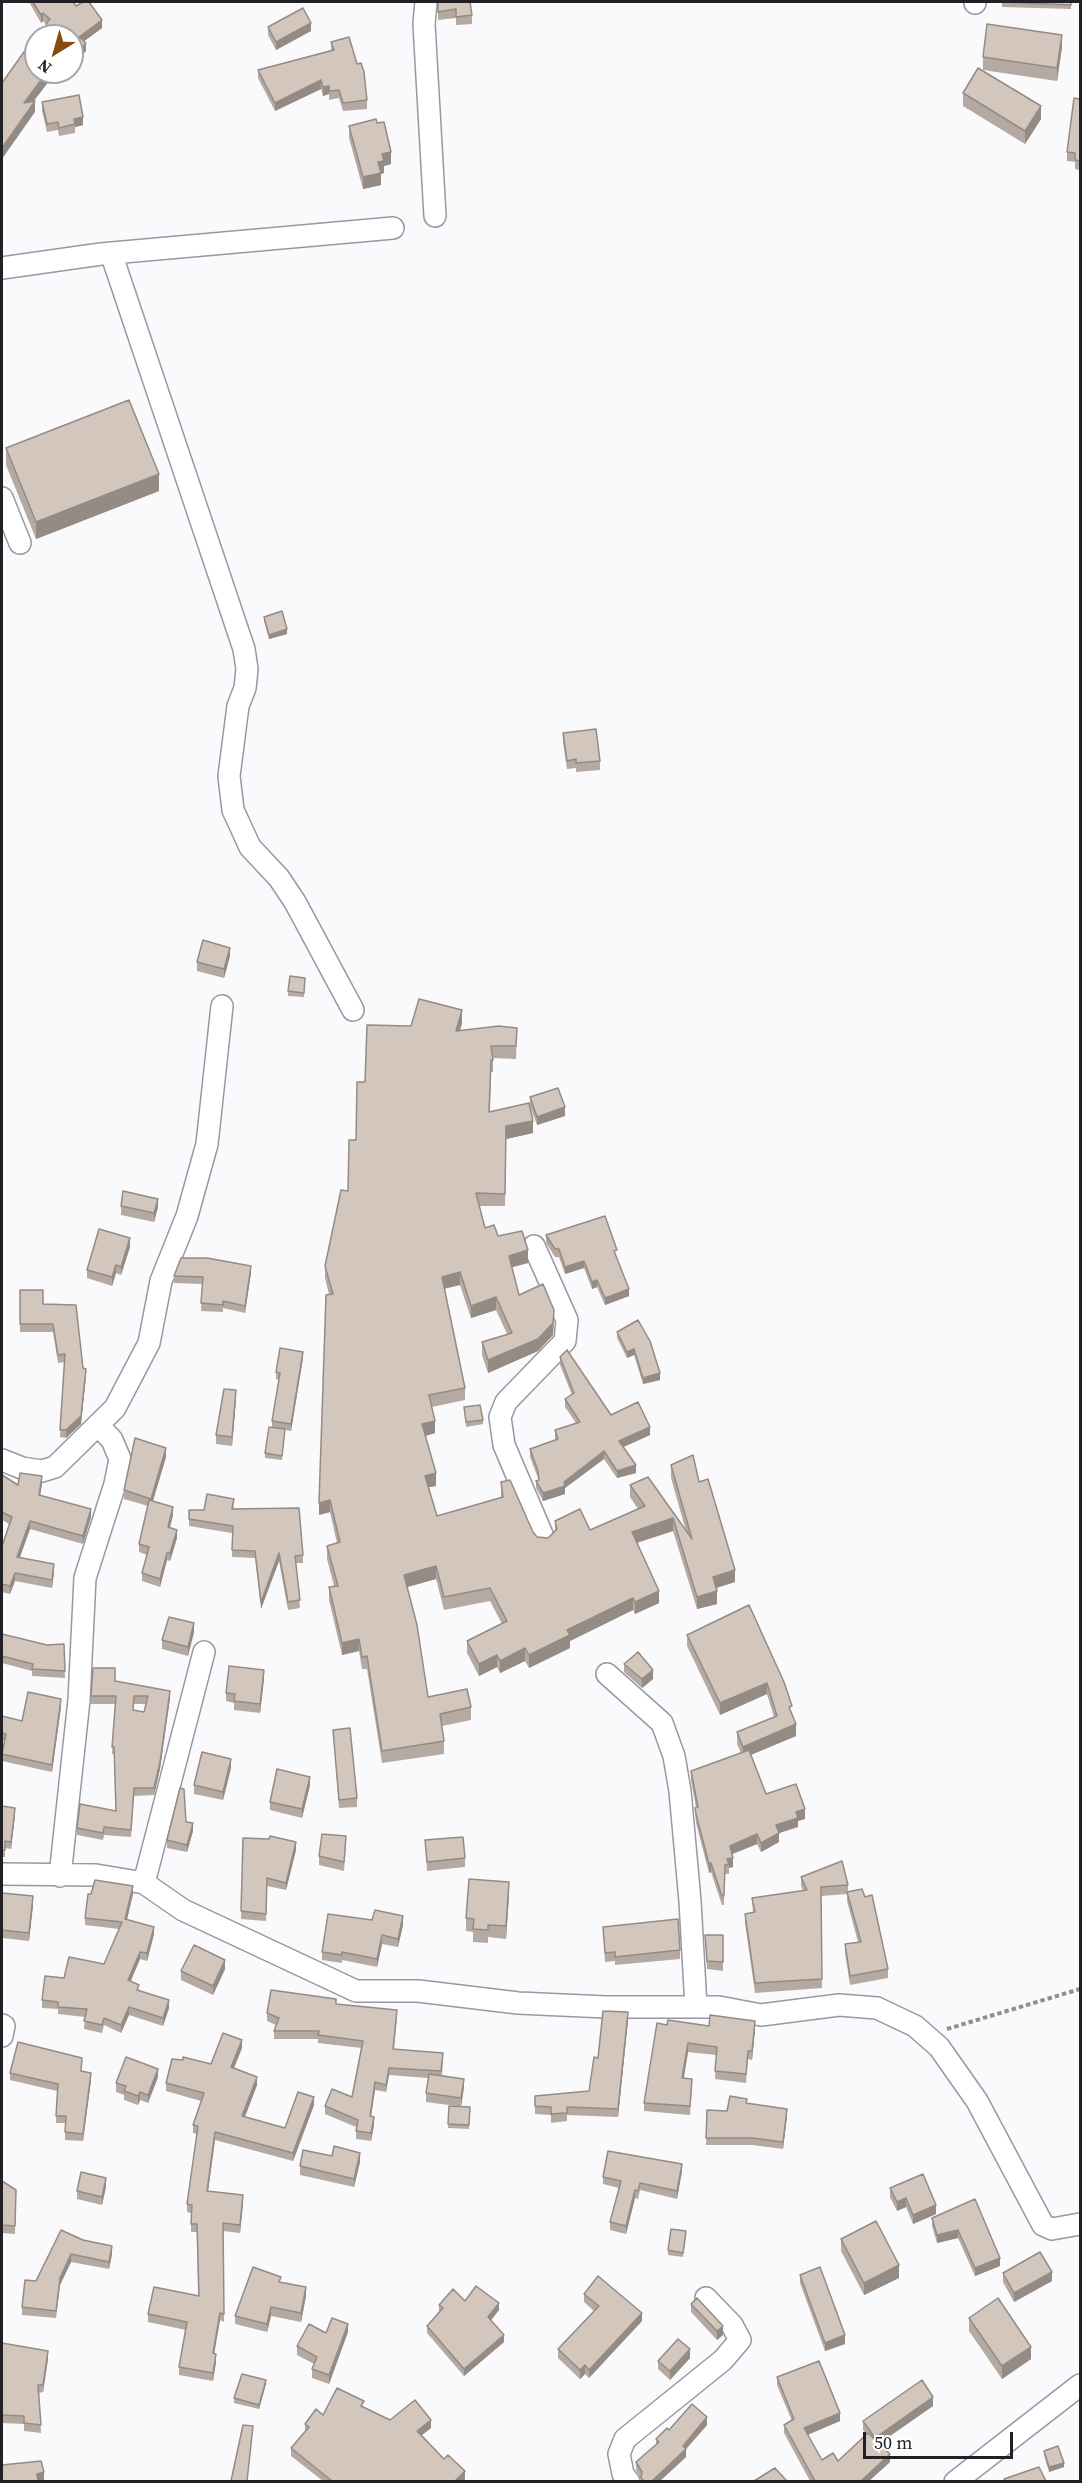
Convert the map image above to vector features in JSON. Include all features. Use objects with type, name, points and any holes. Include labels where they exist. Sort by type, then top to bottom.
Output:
[{"type":"street","points":[[426,2],[424,24],[435,216]]},
{"type":"street","points":[[2,268],[111,254],[393,228]]},
{"type":"street","points":[[111,254],[244,649],[247,669],[245,688],[238,706],[229,776],[233,810],[250,848],[279,878],[296,902],[353,1010]]},
{"type":"street","points":[[2,498],[20,543]]},
{"type":"street","points":[[3,1464],[42,1471],[54,1467],[115,1408],[149,1343],[161,1281],[187,1216],[207,1144],[222,1006]]},
{"type":"street","points":[[534,1246],[567,1320],[565,1341],[506,1402],[500,1418],[504,1445],[544,1539]]},
{"type":"street","points":[[60,1876],[79,1700],[85,1578],[115,1484],[120,1459],[112,1440],[98,1425]]},
{"type":"street","points":[[144,1883],[204,1652]]},
{"type":"street","points":[[607,1674],[662,1723],[674,1756],[680,1791],[690,1901],[696,2007]]},
{"type":"street","points":[[2,1874],[96,1875],[144,1883],[183,1910],[356,1991],[418,1991],[518,2003],[719,2007],[761,2015],[838,2006],[877,2008],[915,2026],[939,2047],[976,2101],[1043,2225],[1052,2229],[1080,2224]]},
{"type":"street","points":[[2,2025],[4,2026],[2,2036]]},
{"type":"street","points":[[629,2481],[623,2474],[619,2454],[625,2439],[723,2360],[740,2340],[732,2325],[706,2298]]},
{"type":"street","points":[[955,2481],[1080,2385]]},
{"type":"path","points":[[927,2036],[1080,1989]]},
{"type":"building","points":[[33,2],[73,2],[76,6],[89,2],[102,20],[84,33],[84,24],[46,24],[50,19],[43,13],[41,15]]},
{"type":"building","points":[[438,2],[470,2],[472,15],[456,17],[456,9],[438,12]]},
{"type":"building","points":[[1002,2],[1071,2],[1071,5]]},
{"type":"building","points":[[303,8],[311,23],[276,42],[268,27]]},
{"type":"building","points":[[987,24],[1062,35],[1057,68],[983,57]]},
{"type":"building","points":[[349,37],[357,64],[361,63],[364,72],[367,100],[343,103],[339,90],[329,91],[329,86],[323,87],[321,80],[275,103],[258,70],[334,50],[331,42]]},
{"type":"building","points":[[24,52],[24,84],[38,84],[24,103],[35,101],[2,148],[2,83]]},
{"type":"building","points":[[978,68],[1041,106],[1025,131],[963,93]]},
{"type":"building","points":[[79,95],[83,117],[74,119],[75,124],[59,128],[58,122],[47,124],[42,102]]},
{"type":"building","points":[[1074,98],[1080,99],[1080,161],[1075,160],[1075,153],[1067,152]]},
{"type":"building","points":[[376,119],[377,123],[384,122],[391,152],[382,154],[384,161],[378,162],[381,173],[363,177],[349,126]]},
{"type":"building","points":[[129,400],[159,474],[36,522],[6,448]]},
{"type":"building","points":[[282,611],[287,629],[269,635],[264,617]]},
{"type":"building","points":[[596,729],[600,761],[576,763],[576,759],[567,761],[563,733]]},
{"type":"building","points":[[203,940],[230,948],[224,969],[197,962]]},
{"type":"building","points":[[290,976],[305,978],[304,993],[288,991]]},
{"type":"building","points":[[419,999],[462,1010],[456,1031],[499,1026],[517,1028],[516,1046],[491,1046],[493,1060],[491,1060],[489,1112],[529,1103],[533,1121],[506,1126],[505,1194],[476,1193],[485,1228],[494,1225],[498,1236],[522,1231],[528,1250],[509,1256],[519,1295],[543,1284],[554,1310],[553,1323],[538,1339],[488,1360],[482,1342],[512,1333],[496,1297],[471,1306],[460,1272],[442,1277],[465,1388],[429,1395],[435,1421],[422,1424],[436,1473],[425,1476],[437,1516],[503,1497],[501,1482],[510,1480],[533,1532],[537,1537],[548,1538],[557,1529],[555,1521],[580,1509],[590,1530],[645,1506],[630,1485],[648,1477],[692,1539],[671,1465],[693,1455],[699,1482],[708,1479],[735,1570],[713,1577],[717,1591],[697,1597],[673,1518],[632,1532],[659,1591],[635,1602],[633,1598],[567,1630],[570,1635],[529,1655],[525,1648],[500,1661],[497,1655],[479,1664],[467,1641],[507,1621],[490,1588],[444,1597],[436,1566],[404,1575],[417,1625],[428,1697],[467,1689],[471,1707],[440,1714],[444,1741],[382,1751],[367,1656],[362,1657],[359,1639],[342,1643],[329,1587],[338,1586],[327,1546],[340,1542],[330,1500],[319,1503],[326,1295],[333,1294],[325,1266],[341,1190],[348,1191],[349,1140],[356,1140],[357,1082],[365,1082],[367,1025],[411,1026]]},
{"type":"building","points":[[558,1088],[565,1107],[537,1117],[530,1097]]},
{"type":"building","points":[[123,1191],[158,1199],[154,1213],[121,1206]]},
{"type":"building","points":[[605,1216],[617,1250],[614,1251],[629,1289],[605,1298],[597,1280],[592,1282],[584,1261],[565,1267],[559,1249],[555,1249],[546,1235]]},
{"type":"building","points":[[99,1229],[130,1238],[121,1267],[116,1265],[112,1277],[87,1270]]},
{"type":"building","points":[[181,1258],[207,1258],[251,1266],[245,1306],[223,1301],[223,1305],[201,1303],[203,1277],[174,1276]]},
{"type":"building","points":[[20,1290],[43,1290],[43,1304],[76,1305],[83,1368],[86,1369],[81,1416],[66,1430],[60,1430],[65,1354],[58,1355],[53,1324],[20,1324]]},
{"type":"building","points":[[638,1320],[650,1341],[660,1373],[643,1378],[634,1349],[627,1352],[617,1332]]},
{"type":"building","points":[[280,1348],[303,1352],[291,1424],[272,1421],[280,1373],[276,1372]]},
{"type":"building","points":[[567,1350],[611,1415],[638,1402],[650,1427],[619,1441],[636,1465],[617,1471],[604,1451],[564,1482],[565,1486],[543,1493],[536,1481],[539,1480],[538,1471],[530,1449],[558,1439],[555,1430],[580,1422],[565,1399],[574,1393],[560,1357]]},
{"type":"building","points":[[224,1389],[236,1390],[232,1437],[216,1435]]},
{"type":"building","points":[[480,1405],[483,1420],[466,1422],[464,1407]]},
{"type":"building","points":[[269,1427],[285,1429],[282,1456],[265,1453]]},
{"type":"building","points":[[135,1438],[166,1448],[151,1499],[124,1490]]},
{"type":"building","points":[[20,1473],[42,1476],[39,1495],[91,1509],[83,1536],[30,1521],[17,1557],[54,1564],[52,1580],[15,1573],[10,1586],[2,1584],[2,1546],[12,1517],[2,1512],[2,1475],[18,1485]]},
{"type":"building","points":[[207,1494],[234,1499],[232,1509],[299,1508],[303,1555],[295,1556],[300,1600],[288,1602],[279,1553],[261,1602],[255,1551],[232,1550],[233,1526],[189,1519],[189,1510],[204,1510]]},
{"type":"building","points":[[149,1500],[173,1507],[168,1527],[177,1530],[170,1553],[167,1553],[160,1579],[142,1573],[149,1547],[139,1544]]},
{"type":"building","points":[[749,1605],[784,1682],[792,1706],[789,1707],[796,1724],[743,1747],[737,1732],[777,1716],[767,1683],[720,1703],[687,1635]]},
{"type":"building","points":[[169,1617],[194,1623],[188,1647],[162,1640]]},
{"type":"building","points":[[2,1634],[47,1645],[64,1644],[65,1671],[32,1669],[33,1664],[2,1656]]},
{"type":"building","points":[[638,1652],[653,1670],[642,1679],[624,1664]]},
{"type":"building","points":[[229,1666],[264,1670],[260,1704],[234,1701],[235,1694],[226,1693]]},
{"type":"building","points":[[93,1668],[115,1668],[115,1681],[170,1691],[154,1788],[134,1788],[131,1830],[104,1827],[103,1833],[77,1828],[80,1804],[116,1811],[114,1747],[112,1747],[116,1696],[91,1696]],"holes":[[[134,1696],[148,1696],[144,1712],[133,1710]]]},
{"type":"building","points":[[28,1692],[61,1699],[52,1765],[2,1754],[6,1734],[2,1733],[2,1716],[22,1721]]},
{"type":"building","points":[[350,1728],[357,1798],[339,1800],[333,1730]]},
{"type":"building","points":[[749,1750],[766,1794],[796,1784],[805,1809],[796,1812],[798,1818],[776,1825],[779,1833],[761,1843],[757,1834],[730,1846],[733,1858],[727,1859],[729,1864],[725,1865],[724,1895],[722,1896],[711,1863],[709,1864],[696,1814],[695,1808],[698,1807],[691,1771]]},
{"type":"building","points":[[202,1752],[231,1759],[223,1792],[194,1785]]},
{"type":"building","points":[[277,1769],[310,1777],[302,1809],[270,1802]]},
{"type":"building","points":[[180,1788],[184,1789],[186,1822],[193,1823],[187,1845],[167,1840]]},
{"type":"building","points":[[2,1806],[15,1808],[11,1842],[5,1841],[5,1850],[2,1850]]},
{"type":"building","points":[[322,1834],[346,1836],[344,1862],[319,1856]]},
{"type":"building","points":[[270,1836],[296,1842],[286,1883],[267,1878],[266,1914],[241,1911],[243,1838],[269,1839]]},
{"type":"building","points":[[463,1837],[465,1858],[427,1862],[425,1840]]},
{"type":"building","points":[[842,1861],[848,1885],[821,1887],[822,1979],[755,1983],[745,1914],[755,1912],[752,1898],[807,1890],[801,1877]]},
{"type":"building","points":[[469,1879],[509,1882],[506,1926],[488,1925],[488,1930],[473,1929],[474,1919],[466,1918]]},
{"type":"building","points":[[95,1880],[133,1886],[125,1919],[154,1927],[147,1953],[140,1952],[128,1980],[139,1985],[137,1990],[169,2000],[163,2018],[129,2007],[121,2025],[104,2018],[102,2025],[84,2021],[87,2009],[58,2007],[58,2002],[42,2000],[45,1976],[64,1978],[69,1957],[104,1964],[122,1922],[85,1918],[88,1894],[91,1894]]},
{"type":"building","points":[[862,1889],[865,1897],[872,1895],[888,1969],[850,1976],[845,1944],[861,1942],[847,1892]]},
{"type":"building","points":[[2,1893],[33,1896],[29,1933],[2,1930]]},
{"type":"building","points":[[375,1910],[403,1916],[398,1939],[382,1935],[377,1959],[342,1952],[342,1955],[322,1952],[328,1914],[372,1920]]},
{"type":"building","points":[[678,1919],[680,1950],[615,1957],[615,1952],[605,1953],[603,1927]]},
{"type":"building","points":[[705,1935],[723,1935],[723,1962],[707,1961]]},
{"type":"building","points":[[194,1945],[225,1960],[213,1986],[181,1971]]},
{"type":"building","points":[[271,1990],[336,1999],[336,2004],[397,2010],[393,2049],[443,2053],[441,2071],[389,2068],[386,2085],[375,2082],[370,2116],[374,2117],[371,2133],[356,2131],[358,2120],[325,2106],[332,2089],[352,2097],[363,2041],[318,2035],[319,2031],[274,2031],[279,2018],[267,2013]]},
{"type":"building","points":[[603,2011],[628,2012],[618,2109],[567,2107],[567,2113],[551,2114],[551,2107],[535,2106],[535,2096],[589,2091],[594,2057],[598,2058]]},
{"type":"building","points":[[710,2015],[755,2021],[752,2051],[748,2051],[746,2074],[715,2071],[717,2047],[688,2043],[682,2078],[692,2079],[690,2106],[644,2103],[657,2023],[667,2025],[668,2020],[709,2026]]},
{"type":"building","points":[[223,2033],[242,2040],[231,2067],[257,2077],[242,2116],[285,2128],[298,2092],[314,2097],[293,2153],[215,2132],[207,2191],[243,2195],[240,2225],[223,2223],[224,2314],[220,2313],[213,2353],[216,2354],[213,2373],[179,2367],[187,2322],[148,2314],[154,2287],[199,2296],[197,2224],[191,2224],[192,2205],[187,2204],[198,2126],[193,2125],[204,2093],[166,2083],[172,2059],[183,2060],[183,2057],[211,2064]]},
{"type":"building","points":[[18,2042],[82,2058],[81,2071],[91,2073],[83,2134],[65,2132],[66,2116],[56,2116],[58,2084],[10,2073]]},
{"type":"building","points":[[126,2057],[158,2069],[148,2095],[140,2092],[138,2096],[124,2091],[126,2086],[116,2083]]},
{"type":"building","points":[[429,2074],[464,2079],[461,2098],[426,2093]]},
{"type":"building","points":[[730,2096],[747,2099],[746,2103],[787,2109],[783,2142],[752,2138],[706,2138],[707,2110],[727,2111]]},
{"type":"building","points":[[449,2106],[470,2107],[469,2125],[448,2124]]},
{"type":"building","points":[[334,2146],[360,2153],[354,2179],[300,2166],[303,2150],[332,2156]]},
{"type":"building","points":[[608,2151],[682,2164],[677,2191],[640,2183],[638,2191],[635,2190],[626,2226],[610,2222],[621,2181],[603,2177]]},
{"type":"building","points":[[81,2172],[106,2178],[102,2197],[77,2191]]},
{"type":"building","points":[[923,2174],[936,2205],[913,2215],[906,2198],[897,2202],[890,2188]]},
{"type":"building","points":[[2,2181],[16,2190],[15,2226],[2,2225]]},
{"type":"building","points":[[975,2199],[1000,2258],[975,2268],[958,2230],[937,2235],[932,2218]]},
{"type":"building","points":[[876,2221],[899,2265],[864,2283],[841,2239]]},
{"type":"building","points":[[671,2229],[686,2231],[683,2253],[668,2250]]},
{"type":"building","points":[[61,2230],[83,2240],[112,2246],[109,2262],[71,2254],[60,2278],[56,2311],[22,2307],[25,2280],[36,2281]]},
{"type":"building","points":[[1040,2252],[1052,2272],[1014,2293],[1003,2273]]},
{"type":"building","points":[[253,2267],[281,2277],[279,2282],[306,2287],[301,2313],[271,2307],[267,2324],[235,2316]]},
{"type":"building","points":[[820,2267],[845,2335],[825,2343],[800,2275]]},
{"type":"building","points":[[598,2276],[642,2313],[589,2370],[585,2365],[580,2370],[558,2349],[599,2306],[584,2294]]},
{"type":"building","points":[[476,2286],[499,2303],[488,2317],[504,2335],[464,2369],[427,2326],[443,2308],[439,2305],[453,2289],[465,2301]]},
{"type":"building","points":[[697,2298],[723,2326],[717,2331],[691,2304]]},
{"type":"building","points":[[998,2298],[1031,2347],[1002,2366],[969,2318]]},
{"type":"building","points":[[332,2318],[348,2324],[329,2375],[312,2369],[317,2357],[297,2346],[309,2324],[326,2333]]},
{"type":"building","points":[[678,2339],[690,2349],[670,2371],[658,2361]]},
{"type":"building","points":[[2,2343],[48,2351],[43,2385],[38,2385],[41,2425],[24,2423],[24,2416],[2,2415]]},
{"type":"building","points":[[819,2361],[840,2413],[804,2428],[822,2460],[833,2453],[838,2461],[868,2433],[890,2454],[861,2481],[815,2481],[784,2425],[794,2419],[777,2377]]},
{"type":"building","points":[[242,2374],[266,2380],[259,2405],[234,2398]]},
{"type":"building","points":[[922,2380],[933,2397],[875,2438],[863,2421]]},
{"type":"building","points":[[337,2388],[364,2401],[361,2406],[390,2420],[415,2400],[431,2420],[417,2431],[444,2459],[448,2455],[465,2471],[455,2481],[332,2481],[291,2448],[309,2427],[305,2424],[316,2409],[323,2415]]},
{"type":"building","points":[[692,2404],[707,2417],[683,2446],[686,2449],[652,2481],[644,2481],[636,2462],[659,2442],[656,2439],[667,2428],[669,2430]]},
{"type":"building","points":[[243,2425],[253,2426],[247,2481],[231,2481]]},
{"type":"building","points":[[1058,2446],[1064,2463],[1049,2467],[1044,2451]]},
{"type":"building","points":[[41,2461],[44,2472],[37,2474],[38,2481],[2,2481],[2,2465]]},
{"type":"building","points":[[1039,2467],[1046,2481],[1006,2481],[1004,2479]]},
{"type":"building","points":[[775,2468],[787,2481],[754,2481]]}]
